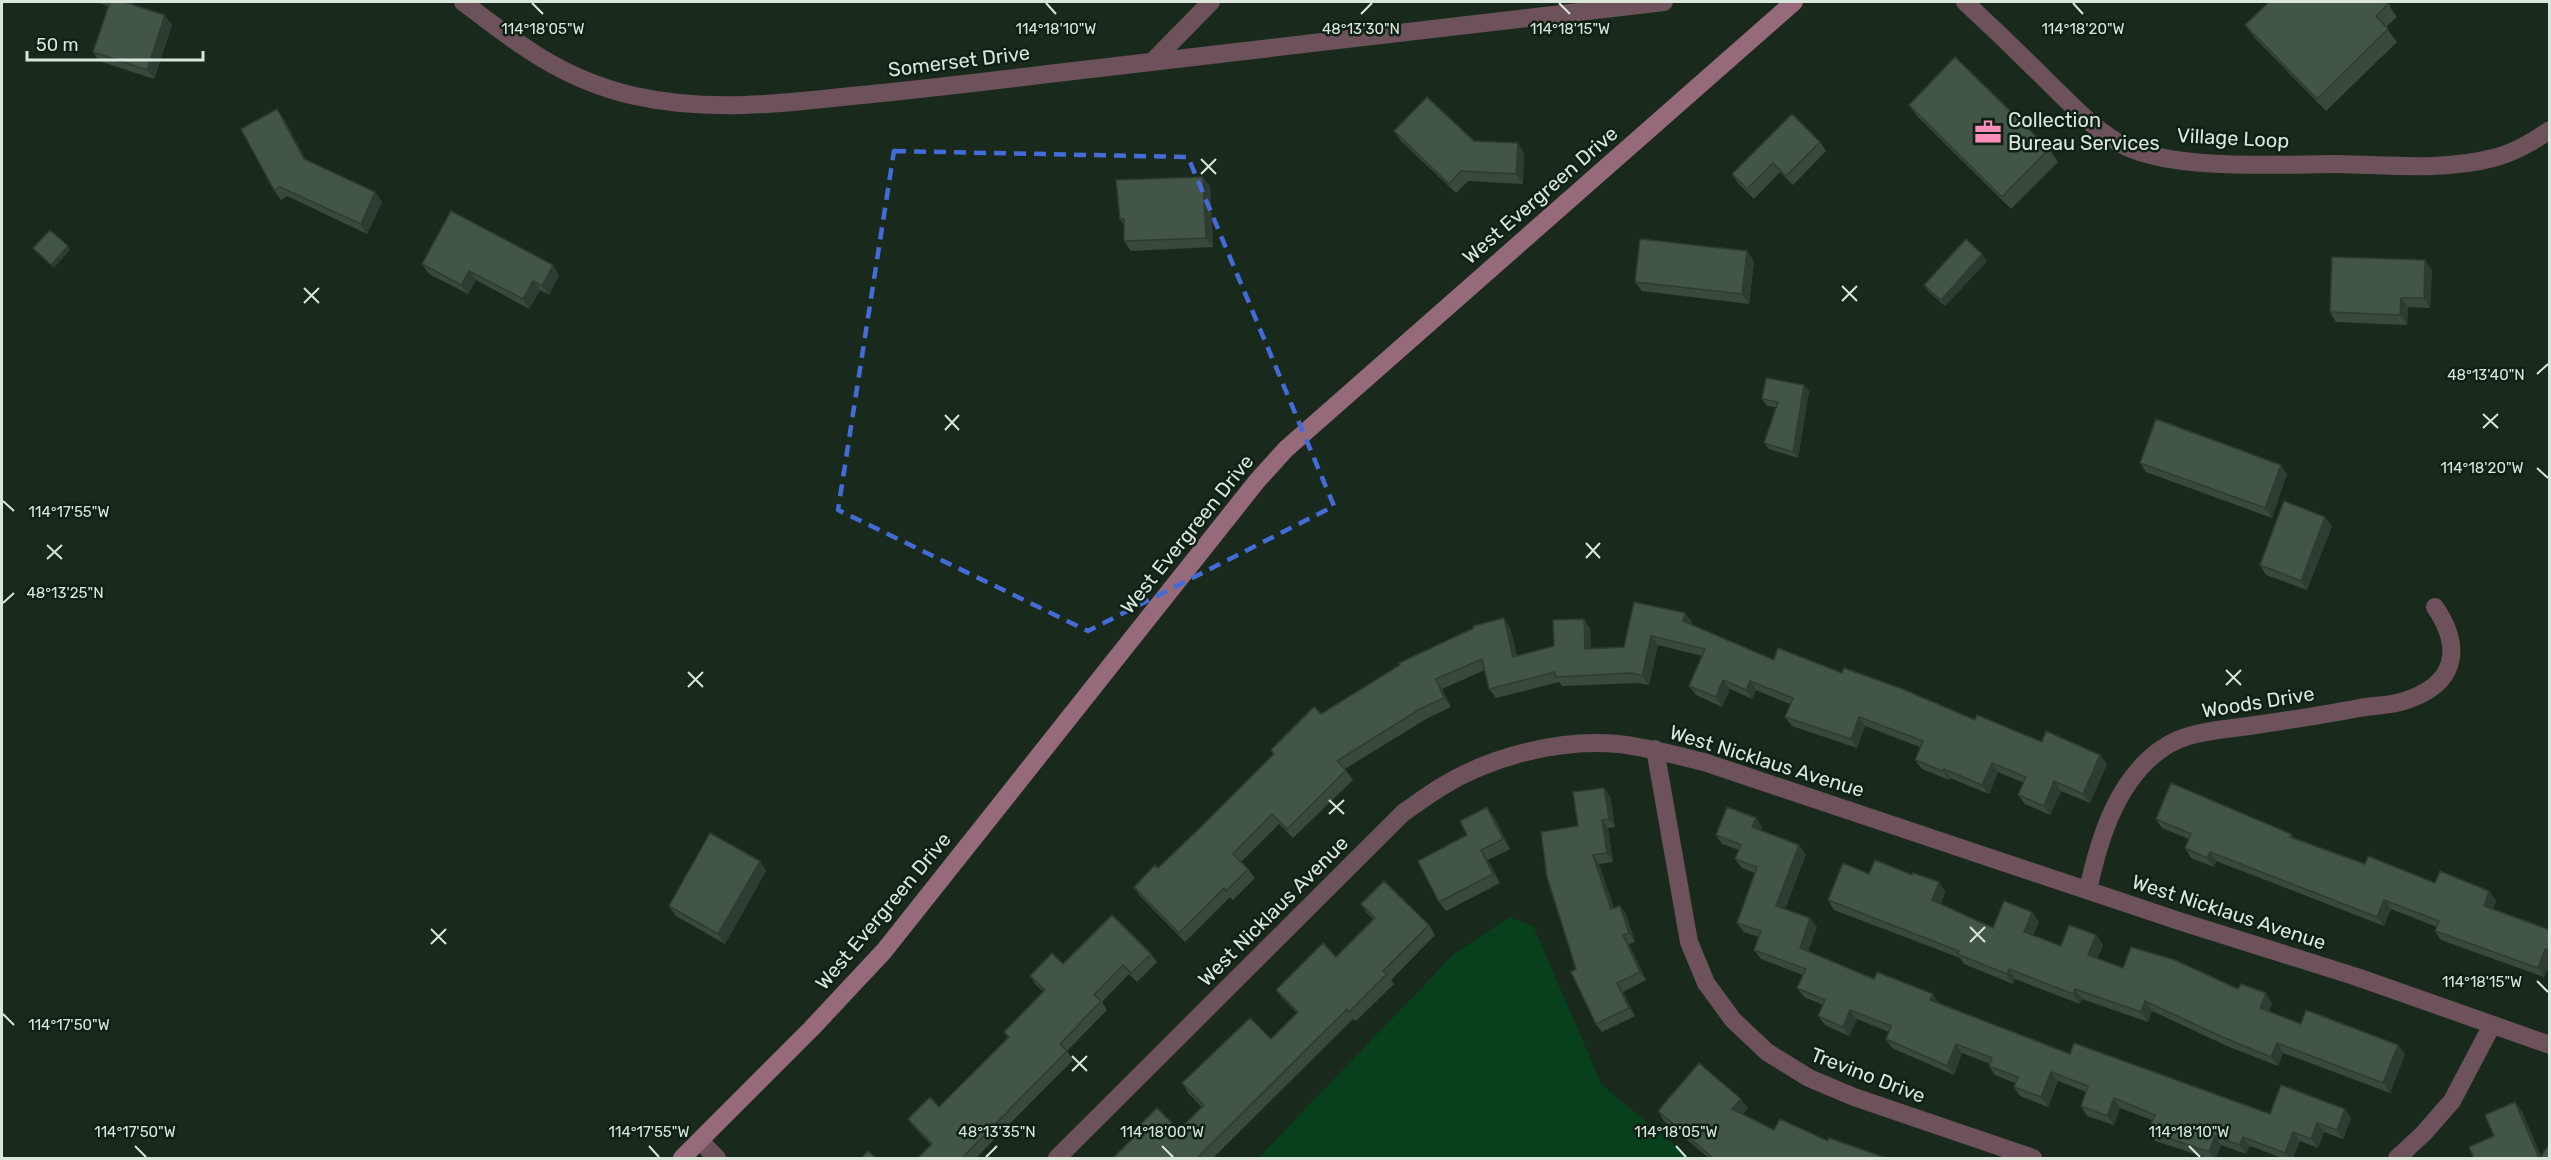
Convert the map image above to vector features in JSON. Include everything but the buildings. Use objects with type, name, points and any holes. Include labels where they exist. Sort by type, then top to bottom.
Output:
[{"type":"street","name":"Somerset Drive","points":[[464,2],[555,68],[582,80],[639,97],[697,105],[785,103],[1664,2]]},
{"type":"street","points":[[1153,61],[1211,2]]},
{"type":"street","name":"West Evergreen Drive","points":[[682,1158],[812,1028],[884,951],[1257,481],[1286,449],[1794,2]]},
{"type":"street","name":"Village Loop","points":[[1965,2],[2087,118],[2111,138],[2146,153],[2185,161],[2252,164],[2469,163],[2494,158],[2516,150],[2550,130]]},
{"type":"street","name":"Woods Drive","points":[[2088,890],[2098,844],[2114,810],[2131,782],[2151,757],[2172,742],[2199,734],[2385,705],[2419,695],[2437,683],[2444,675],[2452,655],[2452,643],[2443,619],[2435,607]]},
{"type":"street","name":"West Nicklaus Avenue","points":[[1057,1158],[1395,821],[1442,786],[1483,766],[1526,753],[1571,745],[1616,744],[1655,749],[1704,762],[2357,977],[2550,1045]]},
{"type":"street","name":"Trevino Drive","points":[[1655,749],[1689,942],[1706,983],[1733,1020],[1767,1052],[1809,1078],[1854,1097],[2033,1158]]},
{"type":"street","points":[[2397,1158],[2423,1134],[2452,1101],[2492,1025]]},
{"type":"street","points":[[700,1141],[717,1158]]},
{"type":"highlighted area","points":[[894,151],[1188,157],[1334,506],[1088,631],[838,510]]},
{"type":"green space","points":[[1509,917],[1533,926],[1602,1085],[1690,1158],[1258,1158],[1454,954]]},
{"type":"place","name":"Collection Bureau Services","points":[[1988,132]]}]
